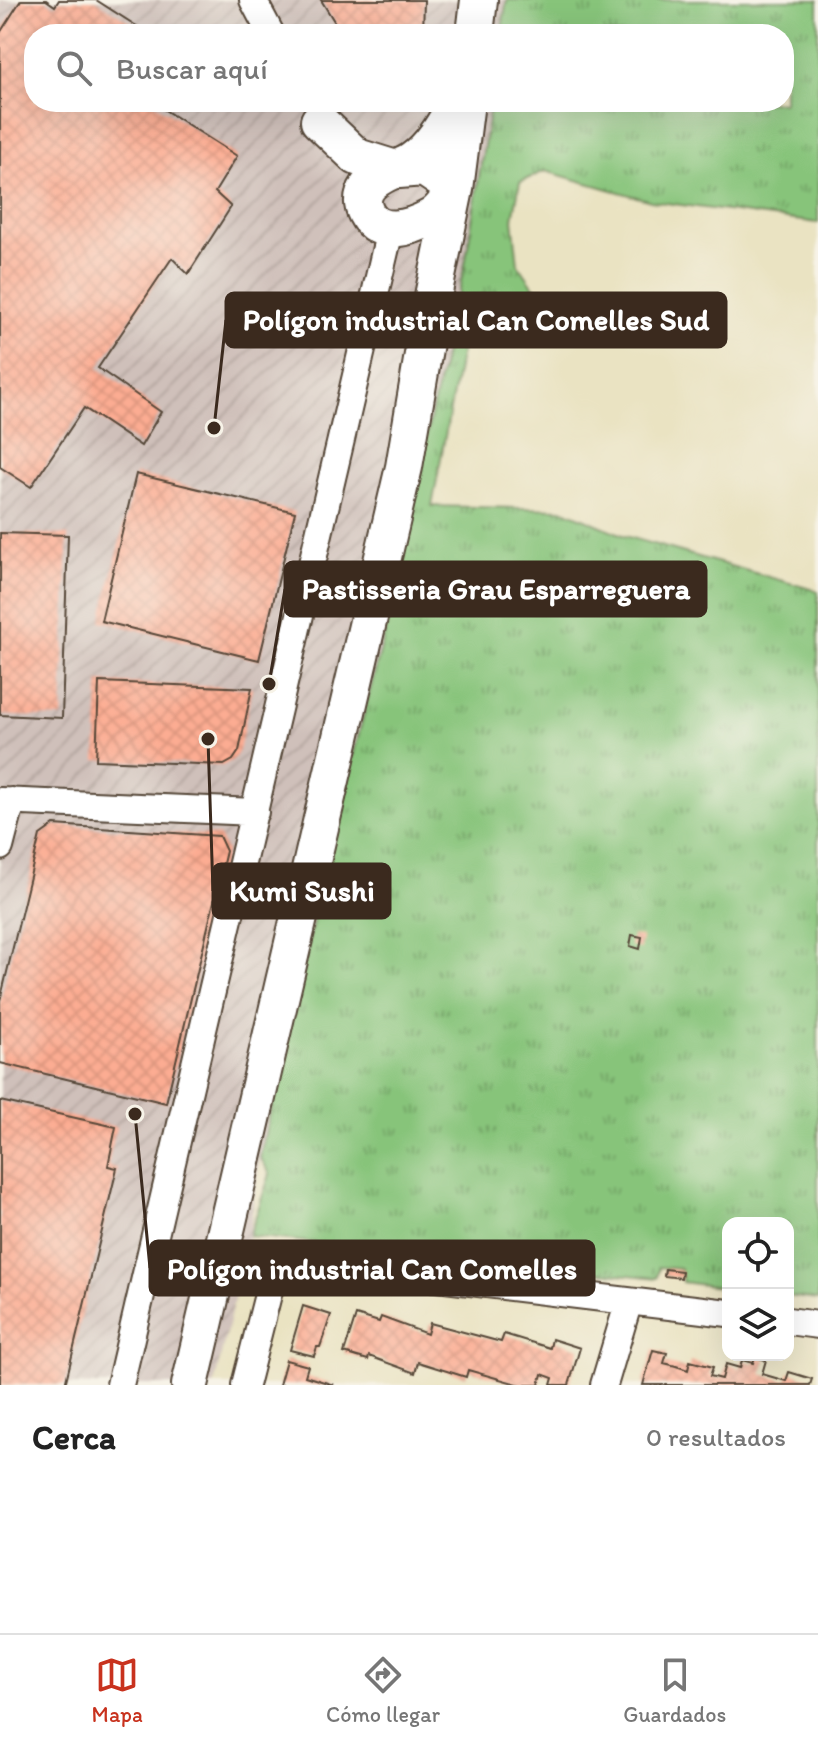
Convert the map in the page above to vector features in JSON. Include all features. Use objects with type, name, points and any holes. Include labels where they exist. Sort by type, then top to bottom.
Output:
[{"type":"street","points":[[253,0],[266,24]]},
{"type":"street","points":[[476,24],[479,0]]},
{"type":"street","points":[[314,112],[357,157],[399,170],[424,168],[455,189]]},
{"type":"street","points":[[314,112],[331,161],[351,196],[364,204]]},
{"type":"street","points":[[432,301],[427,275],[416,249],[408,239],[379,227],[369,219],[363,196],[372,183],[399,170],[428,148],[451,112]]},
{"type":"street","points":[[190,1385],[394,515],[455,189],[465,112]]},
{"type":"street","points":[[390,230],[432,216],[443,207],[455,189]]},
{"type":"street","points":[[120,1385],[390,230]]},
{"type":"street","points":[[0,847],[6,801],[255,812]]},
{"type":"street","points":[[245,1385],[277,1259],[722,1312]]},
{"type":"street","points":[[604,1385],[629,1301]]},
{"type":"street","points":[[794,1322],[818,1325]]},
{"type":"shaded area","points":[[0,0],[507,0],[503,24],[24,24],[24,112],[489,112],[466,259],[387,626],[260,1157],[249,1236],[214,1385],[0,1385]]},
{"type":"green space","points":[[507,0],[818,0],[818,223],[651,201],[545,171],[520,182],[513,219],[518,264],[555,317],[513,310],[483,294],[471,297],[432,506],[562,509],[625,536],[818,591],[818,1300],[794,1297],[794,1217],[722,1217],[722,1287],[682,1282],[681,1269],[659,1267],[657,1278],[249,1236],[270,1174],[260,1157],[334,829],[387,626],[466,259],[489,112],[794,112],[794,24],[503,24]]},
{"type":"building","points":[[21,0],[46,0],[55,6],[59,0],[96,0],[133,24],[24,24],[24,112],[168,112],[237,156],[215,192],[231,207],[188,274],[172,258],[98,368],[161,412],[141,446],[84,408],[31,487],[0,467],[0,33]]},
{"type":"building","points":[[321,0],[424,0],[423,24],[336,24]]},
{"type":"building","points":[[136,474],[295,512],[259,660],[101,621]]},
{"type":"building","points":[[0,533],[68,535],[62,718],[0,715]]},
{"type":"building","points":[[99,682],[252,688],[239,751],[233,760],[224,765],[96,760]]},
{"type":"building","points":[[54,825],[219,836],[226,851],[166,1103],[0,1063],[0,1001],[40,835]]},
{"type":"building","points":[[632,935],[642,937],[640,949],[630,946]]},
{"type":"building","points":[[0,1101],[116,1127],[108,1166],[117,1168],[65,1385],[0,1385]]},
{"type":"building","points":[[665,1269],[682,1271],[681,1278],[664,1276]]},
{"type":"building","points":[[303,1306],[331,1315],[314,1356],[290,1350]]},
{"type":"building","points":[[356,1315],[379,1322],[381,1317],[427,1334],[430,1323],[501,1342],[504,1334],[550,1348],[552,1339],[580,1348],[569,1385],[551,1385],[553,1378],[542,1374],[539,1385],[521,1385],[468,1370],[466,1377],[418,1362],[415,1373],[369,1356],[368,1360],[344,1353]]},
{"type":"building","points":[[653,1350],[667,1353],[664,1363],[688,1370],[690,1361],[713,1367],[710,1376],[722,1379],[726,1364],[740,1368],[742,1361],[766,1361],[762,1374],[786,1381],[789,1372],[812,1379],[810,1385],[643,1385]]},
{"type":"building","points":[[286,1360],[308,1366],[305,1376],[334,1385],[279,1385]]},
{"type":"place","name":"Polígon industrial Can Comelles Sud","points":[[214,428]]},
{"type":"place","name":"Pastisseria Grau Esparreguera","points":[[269,684]]},
{"type":"place","name":"Kumi Sushi","points":[[208,739]]},
{"type":"place","name":"Polígon industrial Can Comelles","points":[[135,1114]]}]
